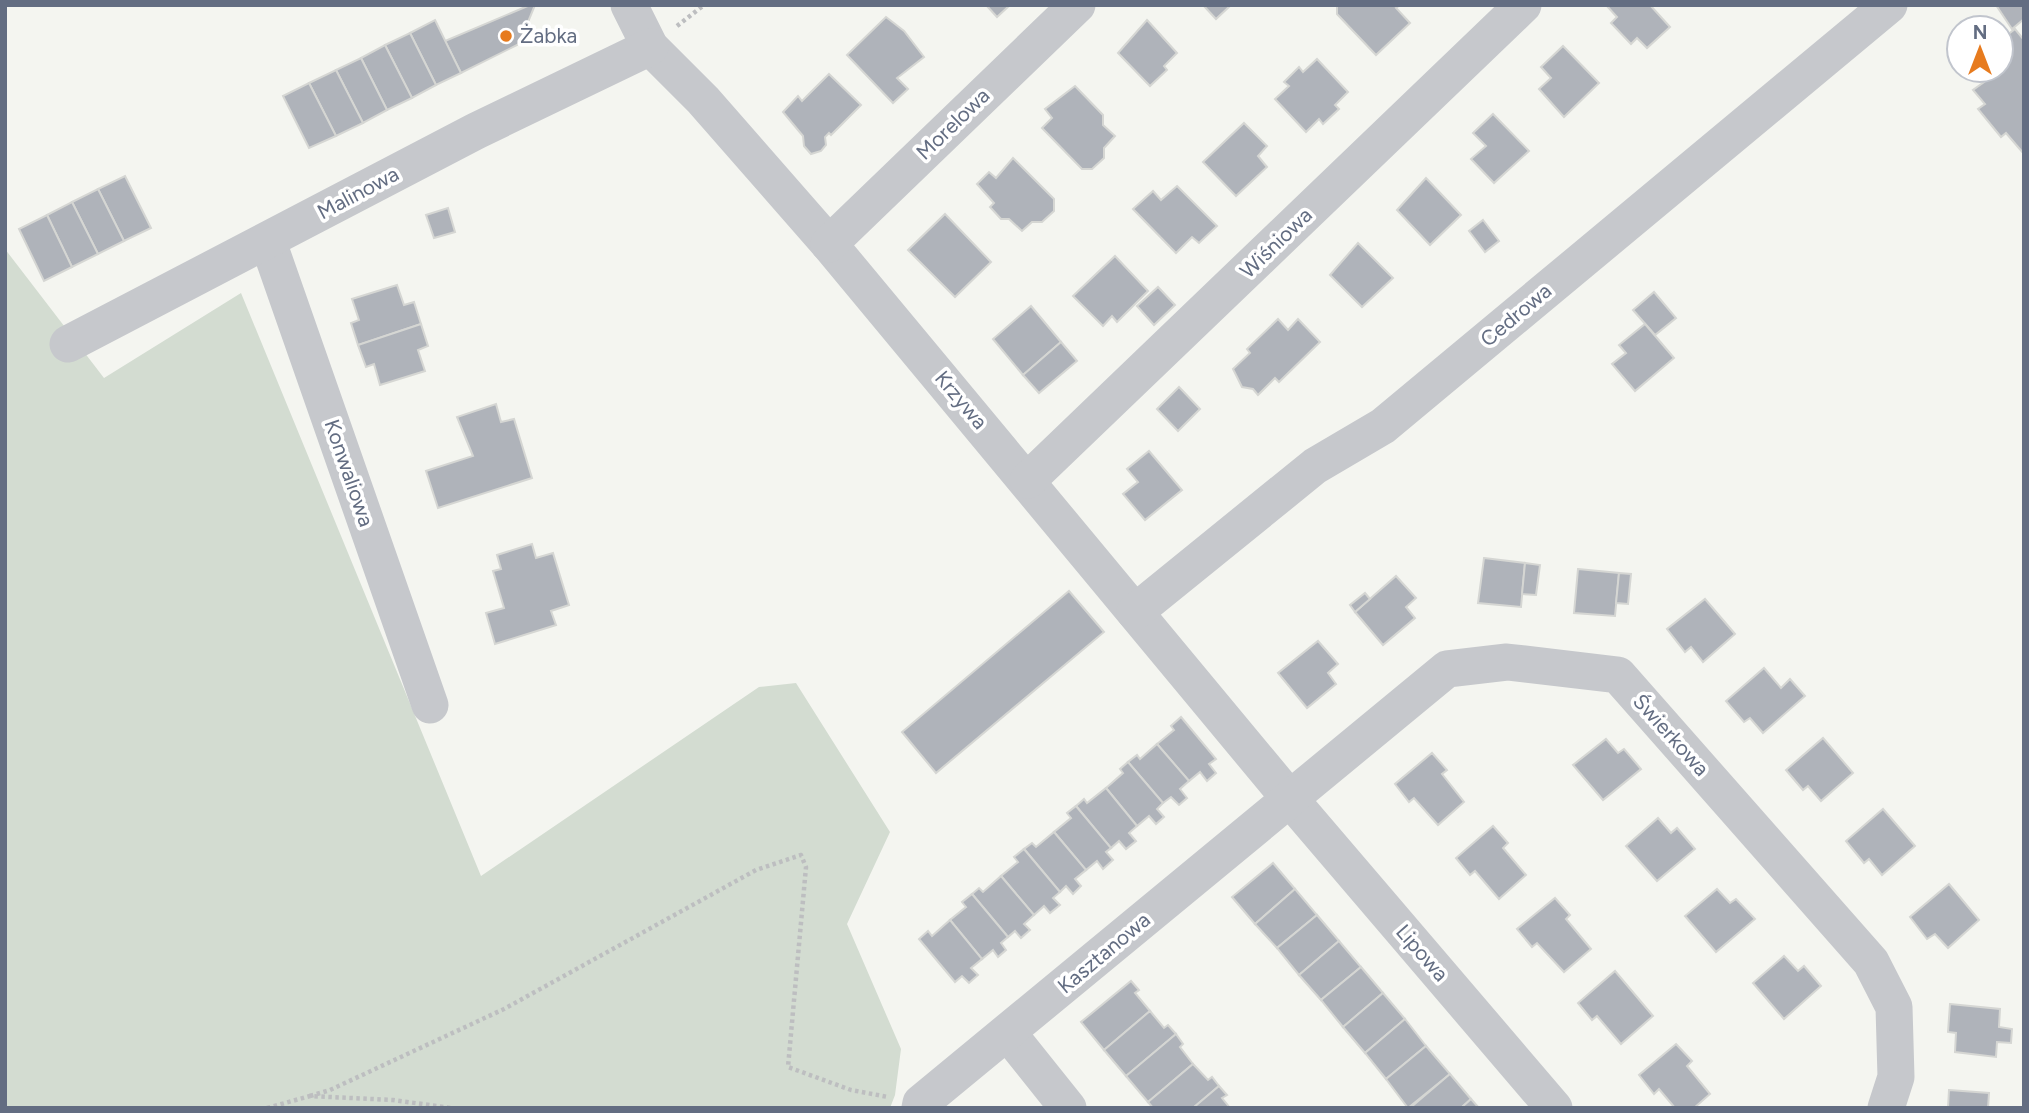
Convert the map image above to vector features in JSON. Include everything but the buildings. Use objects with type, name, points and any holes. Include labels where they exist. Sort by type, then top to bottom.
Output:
[{"type":"street","name":"Krzywa","points":[[629,5],[650,47],[703,100],[829,244],[1028,480],[1290,799]]},
{"type":"street","name":"Morelowa","points":[[829,244],[1077,5]]},
{"type":"street","name":"Wiśniowa","points":[[1028,480],[1523,5]]},
{"type":"street","name":"Cedrowa","points":[[1135,612],[1315,466],[1383,426],[1889,5]]},
{"type":"street","name":"Malinowa","points":[[68,344],[268,242],[475,131],[650,47]]},
{"type":"street","name":"Konwaliowa","points":[[268,242],[430,705]]},
{"type":"street","name":"Świerkowa","points":[[1290,799],[1447,669],[1507,662],[1618,676],[1871,962],[1894,1007],[1896,1077],[1886,1108]]},
{"type":"street","name":"Kasztanowa","points":[[920,1105],[1290,799]]},
{"type":"street","name":"Lipowa","points":[[1290,799],[1554,1108]]},
{"type":"street","points":[[1008,1033],[1068,1108]]},
{"type":"path","points":[[267,1108],[330,1090],[504,1009],[756,870],[801,855],[806,867],[788,1067],[851,1090],[920,1105]]},
{"type":"path","points":[[310,1096],[393,1100],[451,1108]]},
{"type":"shaded area","points":[[5,249],[104,378],[241,293],[481,876],[759,687],[796,683],[890,832],[847,924],[901,1049],[895,1095],[890,1108],[5,1108]]},
{"type":"place","name":"Żabka","points":[[506,36]]}]
